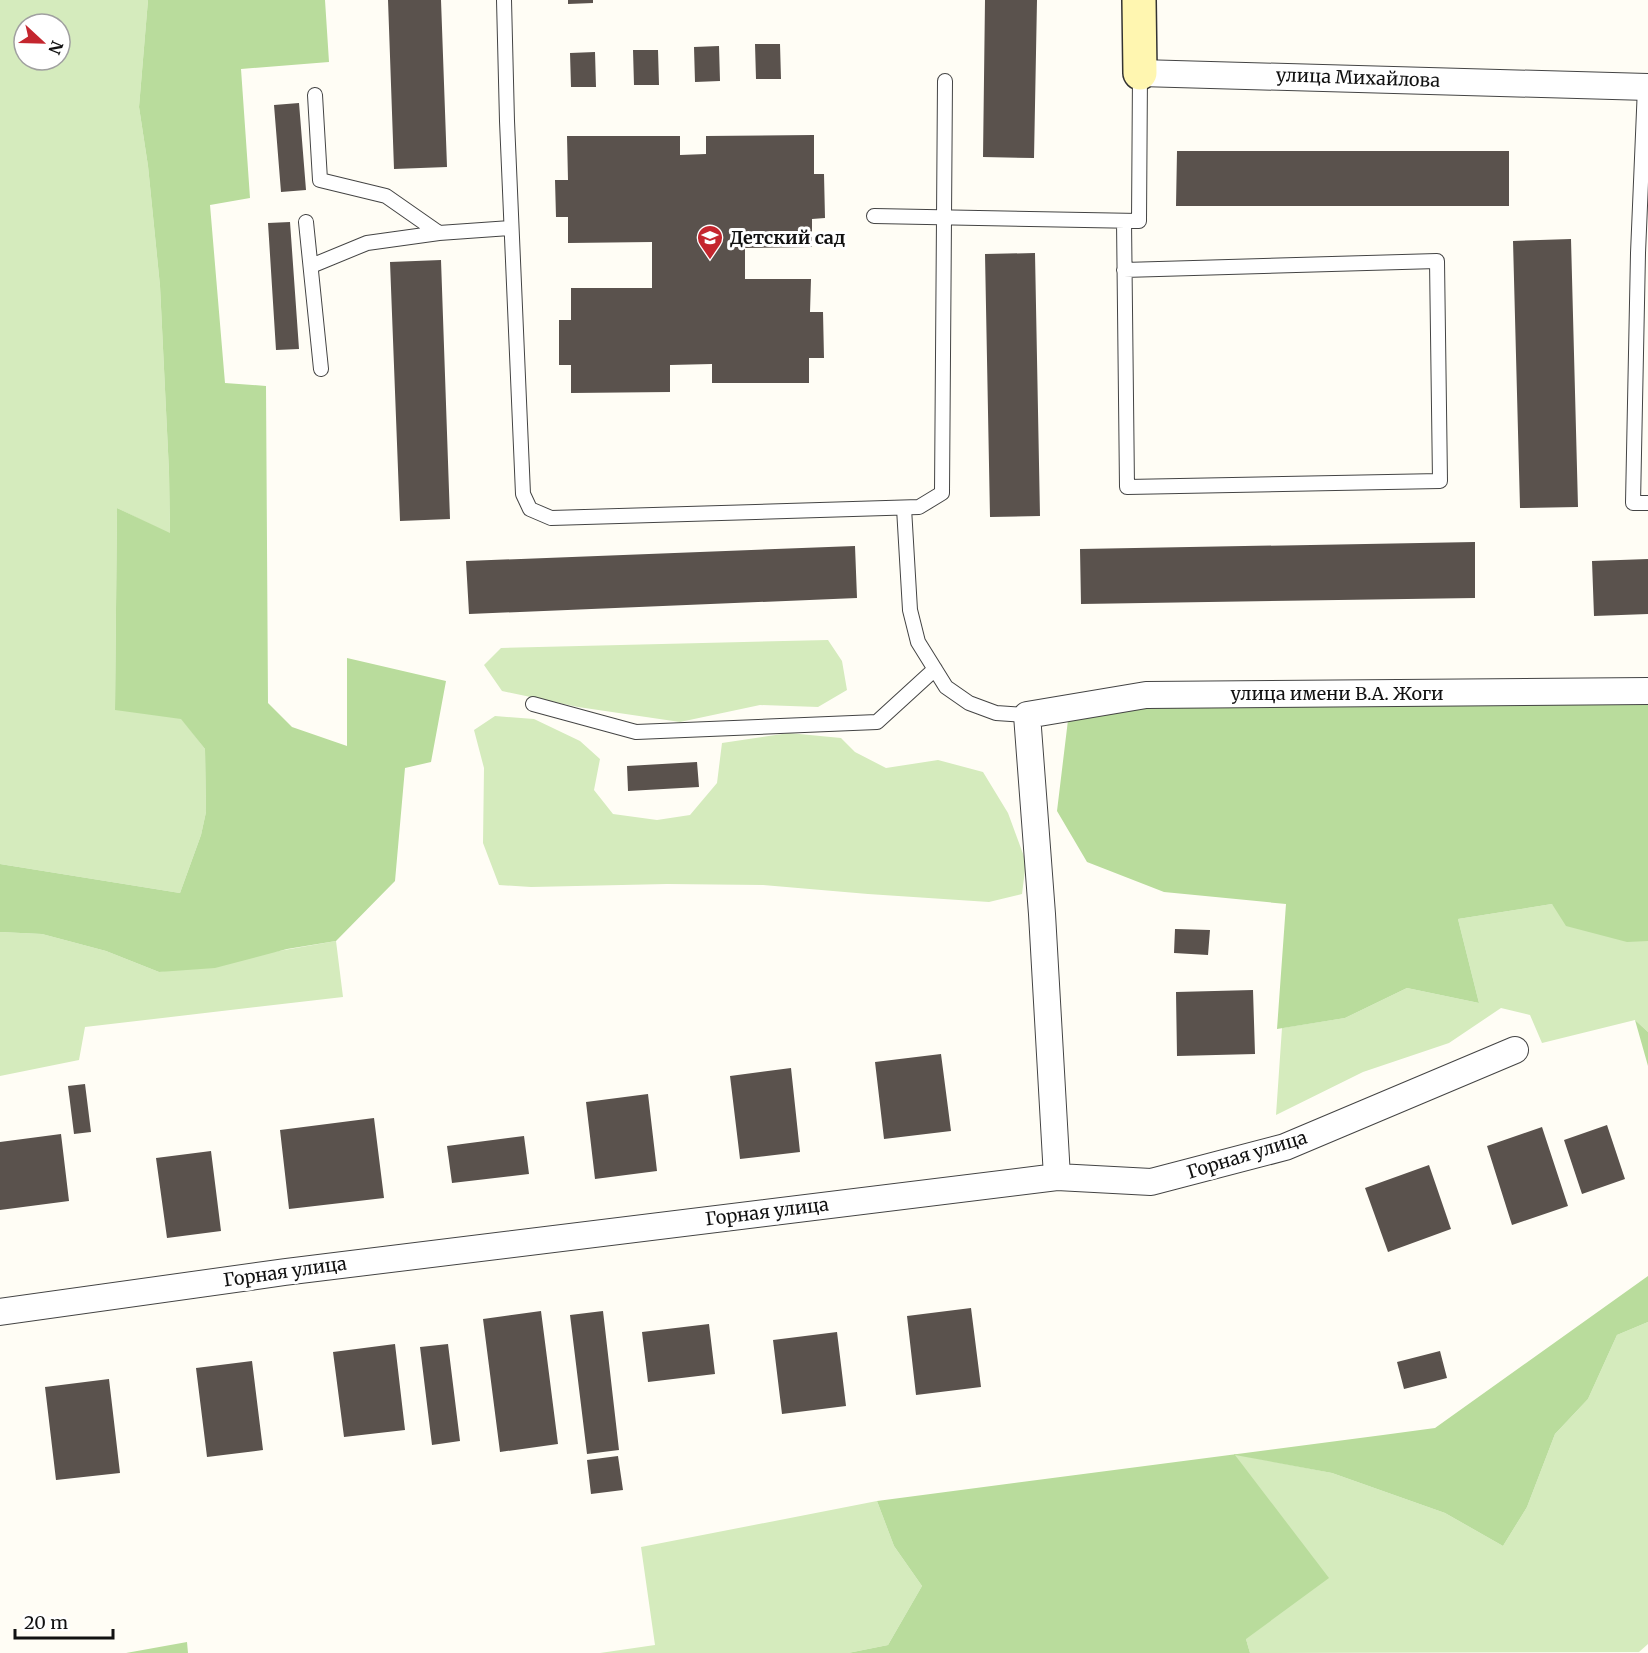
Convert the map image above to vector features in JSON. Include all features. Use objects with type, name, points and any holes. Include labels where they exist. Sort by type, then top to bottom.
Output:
[{"type":"street","points":[[1139,0],[1140,73]]},
{"type":"street","name":"улица Михайлова","points":[[1140,73],[1646,87]]},
{"type":"street","name":"улица имени В.А. Жоги","points":[[1027,715],[1146,695],[1648,691]]},
{"type":"street","points":[[1027,715],[1042,914],[1057,1177]]},
{"type":"street","name":"Горная улица","points":[[0,1312],[285,1272],[1057,1177],[1151,1182],[1285,1148],[1515,1050]]},
{"type":"lane","points":[[504,0],[523,494],[530,509],[551,518],[904,508],[918,507],[942,493],[945,81]]},
{"type":"lane","points":[[874,216],[1139,221],[1140,73]]},
{"type":"lane","points":[[1646,87],[1643,253],[1633,503],[1648,503]]},
{"type":"lane","points":[[315,95],[320,180],[386,196],[439,233]]},
{"type":"lane","points":[[1124,221],[1124,270],[1126,487],[1440,481],[1437,261],[1124,270]]},
{"type":"lane","points":[[306,222],[321,369]]},
{"type":"lane","points":[[311,266],[367,243],[439,233],[511,228]]},
{"type":"lane","points":[[904,508],[910,610],[918,642],[946,687],[969,703],[996,713],[1027,715]]},
{"type":"lane","points":[[533,704],[636,732],[877,722],[935,669]]},
{"type":"green space","points":[[0,0],[148,0],[139,107],[148,166],[160,286],[170,534],[117,508],[115,709],[181,718],[205,749],[206,812],[201,835],[180,893],[0,864]]},
{"type":"green space","points":[[148,0],[325,0],[329,62],[241,69],[250,198],[210,205],[225,383],[266,386],[268,703],[292,727],[347,746],[347,658],[446,681],[431,762],[405,768],[395,881],[336,941],[287,949],[215,968],[159,972],[106,951],[42,934],[0,932],[0,864],[180,893],[201,835],[206,812],[205,749],[181,719],[115,710],[117,508],[170,533],[160,286],[148,166],[139,107]]},
{"type":"green space","points":[[828,640],[842,661],[847,690],[818,707],[760,705],[680,722],[578,707],[502,691],[484,665],[501,648]]},
{"type":"green space","points":[[1648,699],[1648,941],[1627,942],[1566,926],[1552,904],[1458,919],[1479,1003],[1407,988],[1345,1018],[1277,1029],[1286,904],[1164,892],[1087,862],[1057,811],[1068,720],[1118,709],[1169,705]]},
{"type":"green space","points":[[495,716],[534,719],[580,741],[600,759],[594,790],[613,814],[657,820],[690,815],[717,783],[722,743],[789,733],[841,738],[855,752],[886,768],[938,760],[983,772],[1008,813],[1026,862],[1022,894],[989,902],[763,885],[667,884],[531,887],[499,885],[483,843],[484,768],[474,730]]},
{"type":"green space","points":[[1552,904],[1627,941],[1648,941],[1648,1032],[1635,1020],[1542,1043],[1530,1015],[1501,1008],[1449,1043],[1363,1072],[1276,1115],[1282,1028],[1345,1018],[1407,988],[1479,1003],[1458,919]]},
{"type":"green space","points":[[0,932],[42,934],[106,951],[159,972],[336,941],[343,997],[85,1027],[79,1060],[0,1076]]},
{"type":"green space","points":[[1635,1020],[1648,1032],[1648,1066]]},
{"type":"green space","points":[[1648,1276],[1648,1322],[1617,1335],[1588,1399],[1555,1434],[1527,1507],[1503,1546],[1445,1513],[1332,1473],[1235,1455],[1329,1578],[1246,1639],[1250,1653],[848,1653],[888,1645],[922,1586],[894,1546],[877,1501],[1435,1428]]},
{"type":"green space","points":[[1648,1322],[1648,1644],[1639,1652],[1250,1653],[1246,1639],[1234,1454],[1332,1473],[1445,1513],[1503,1546],[1527,1507],[1555,1434],[1588,1399],[1617,1335]]},
{"type":"green space","points":[[877,1501],[894,1546],[922,1586],[888,1645],[848,1653],[600,1653],[655,1645],[641,1547]]},
{"type":"green space","points":[[187,1642],[188,1653],[126,1653]]},
{"type":"building","points":[[388,0],[441,0],[447,167],[394,169]]},
{"type":"building","points":[[568,0],[593,0],[593,3],[568,4]]},
{"type":"building","points":[[985,0],[1037,0],[1034,158],[983,157]]},
{"type":"building","points":[[755,44],[780,44],[781,79],[756,79]]},
{"type":"building","points":[[719,46],[720,81],[695,82],[694,47]]},
{"type":"building","points":[[633,50],[658,50],[659,85],[634,85]]},
{"type":"building","points":[[595,52],[596,87],[571,87],[570,53]]},
{"type":"building","points":[[299,103],[306,190],[281,192],[274,105]]},
{"type":"building","points":[[814,135],[814,174],[824,174],[825,218],[812,219],[812,247],[745,248],[745,279],[811,279],[810,312],[823,312],[824,358],[809,358],[809,383],[712,383],[712,364],[670,365],[670,392],[571,393],[571,365],[559,365],[559,320],[571,320],[571,288],[652,288],[652,242],[568,243],[568,217],[556,217],[555,180],[568,180],[567,136],[680,136],[680,155],[706,154],[706,136]]},
{"type":"building","points":[[1177,151],[1509,151],[1509,206],[1176,206]]},
{"type":"building","points":[[290,222],[299,349],[276,350],[268,223]]},
{"type":"building","points":[[1571,239],[1578,507],[1520,508],[1513,241]]},
{"type":"building","points":[[1035,253],[1040,516],[990,517],[985,254]]},
{"type":"building","points":[[441,260],[450,519],[400,521],[390,262]]},
{"type":"building","points":[[1475,542],[1475,598],[1081,604],[1080,549]]},
{"type":"building","points":[[855,546],[857,598],[469,614],[466,561]]},
{"type":"building","points":[[1648,559],[1648,614],[1594,616],[1592,561]]},
{"type":"building","points":[[697,762],[699,787],[628,791],[627,766]]},
{"type":"building","points":[[1175,929],[1210,930],[1208,955],[1174,953]]},
{"type":"building","points":[[1253,990],[1255,1054],[1177,1056],[1176,992]]},
{"type":"building","points":[[941,1054],[951,1131],[884,1139],[875,1062]]},
{"type":"building","points":[[791,1068],[800,1152],[740,1159],[730,1076]]},
{"type":"building","points":[[85,1084],[91,1132],[74,1134],[68,1086]]},
{"type":"building","points":[[648,1094],[657,1171],[595,1179],[586,1102]]},
{"type":"building","points":[[374,1118],[384,1198],[289,1209],[280,1130]]},
{"type":"building","points":[[1607,1125],[1625,1179],[1582,1194],[1564,1140]]},
{"type":"building","points":[[1542,1127],[1568,1206],[1512,1225],[1487,1146]]},
{"type":"building","points":[[61,1134],[69,1201],[0,1210],[0,1142]]},
{"type":"building","points":[[524,1136],[529,1174],[452,1183],[447,1146]]},
{"type":"building","points":[[211,1151],[221,1231],[167,1238],[156,1158]]},
{"type":"building","points":[[1429,1165],[1451,1229],[1388,1252],[1365,1188]]},
{"type":"building","points":[[971,1308],[981,1387],[916,1395],[907,1316]]},
{"type":"building","points":[[541,1311],[558,1444],[500,1452],[483,1319]]},
{"type":"building","points":[[603,1311],[619,1450],[587,1454],[570,1315]]},
{"type":"building","points":[[709,1324],[715,1374],[648,1382],[642,1332]]},
{"type":"building","points":[[837,1332],[846,1406],[782,1414],[773,1340]]},
{"type":"building","points":[[395,1344],[405,1430],[344,1437],[333,1352]]},
{"type":"building","points":[[448,1344],[460,1441],[432,1445],[420,1347]]},
{"type":"building","points":[[1440,1351],[1447,1378],[1404,1389],[1397,1362]]},
{"type":"building","points":[[252,1361],[263,1450],[207,1457],[196,1368]]},
{"type":"building","points":[[109,1379],[120,1473],[56,1480],[45,1387]]},
{"type":"building","points":[[618,1456],[623,1490],[591,1494],[587,1460]]},
{"type":"place","name":"Детский сад","points":[[710,261]]}]
